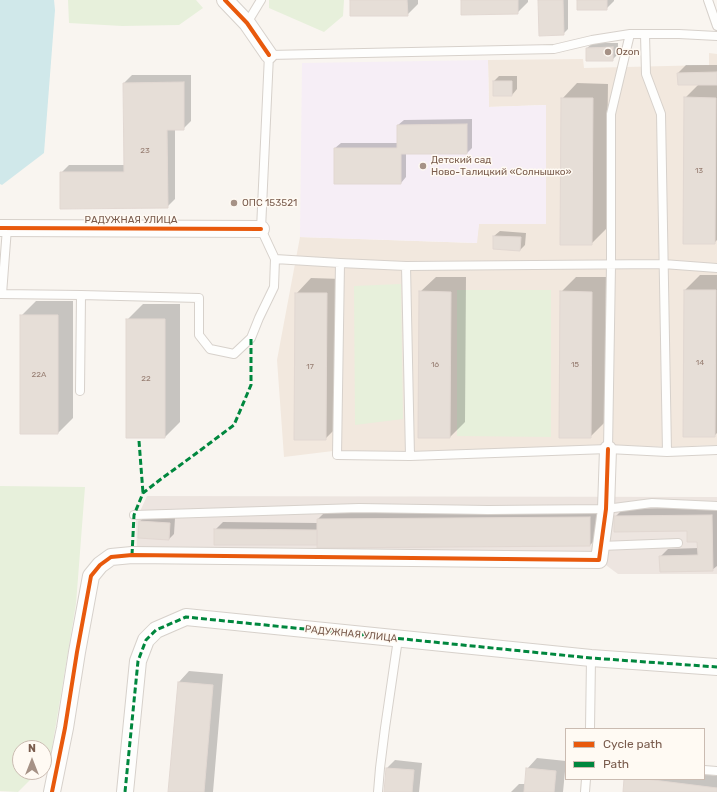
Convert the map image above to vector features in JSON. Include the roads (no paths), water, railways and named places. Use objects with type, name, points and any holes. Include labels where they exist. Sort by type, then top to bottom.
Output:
[{"type":"street","points":[[225,0],[247,24],[269,55]]},
{"type":"street","name":"РАДУЖНАЯ УЛИЦА","points":[[3,228],[261,229]]},
{"type":"street","points":[[52,792],[65,728],[76,652],[91,576],[100,565],[111,557],[140,555],[599,560],[606,509],[608,449]]},
{"type":"street","name":"РАДУЖНАЯ УЛИЦА","points":[[125,792],[138,661],[146,640],[156,630],[186,616],[591,658],[717,667]]},
{"type":"lane","points":[[247,24],[261,0]]},
{"type":"lane","points":[[708,0],[717,26]]},
{"type":"lane","points":[[608,449],[612,114],[630,34]]},
{"type":"lane","points":[[3,228],[1,294],[198,298],[198,336],[210,349],[234,354],[251,338],[274,288],[275,259],[261,229],[269,55],[554,49],[592,40],[630,34],[717,36]]},
{"type":"lane","points":[[645,34],[646,74],[661,114],[667,452]]},
{"type":"lane","points":[[275,259],[406,266],[663,264],[717,268]]},
{"type":"lane","points":[[340,263],[337,455],[410,456],[608,449],[667,452],[717,450]]},
{"type":"lane","points":[[406,266],[410,456]]},
{"type":"lane","points":[[80,391],[81,295]]},
{"type":"lane","points":[[134,515],[359,508],[488,510],[606,509],[652,503],[717,506]]},
{"type":"lane","points":[[601,546],[678,543]]},
{"type":"lane","points":[[378,792],[384,734],[398,639]]},
{"type":"lane","points":[[590,728],[591,658]]},
{"type":"lane","points":[[705,770],[717,771]]},
{"type":"lane","points":[[585,792],[586,780]]},
{"type":"water","points":[[0,0],[54,0],[55,10],[44,153],[2,185],[0,184]]},
{"type":"place","name":"Ozon","points":[[608,52]]},
{"type":"place","name":"Детский сад Ново-Талицкий «Солнышко»","points":[[423,166]]},
{"type":"place","name":"ОПС 153521","points":[[234,203]]}]
